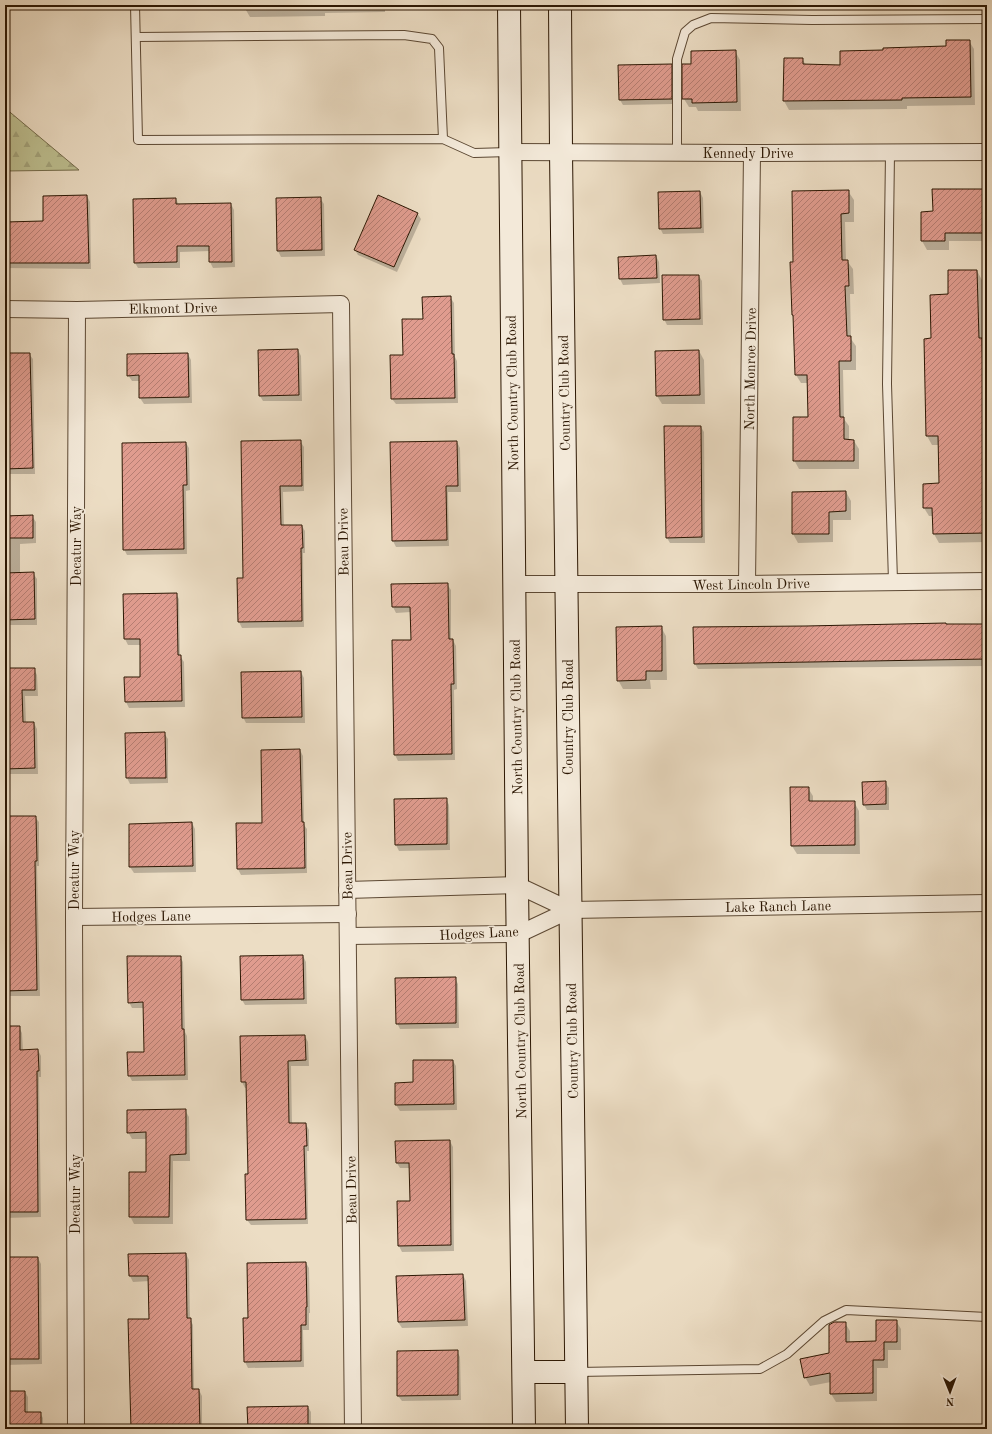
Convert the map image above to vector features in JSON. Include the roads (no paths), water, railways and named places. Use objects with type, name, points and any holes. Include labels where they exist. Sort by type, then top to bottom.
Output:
[{"type":"main road","name":"North Country Club Road","points":[[509,5],[517,885],[524,1429]]},
{"type":"main road","name":"Country Club Road","points":[[560,5],[577,1429]]},
{"type":"main road","points":[[524,1372],[576,1372]]},
{"type":"street","name":"Kennedy Drive","points":[[510,152],[752,154],[987,152]]},
{"type":"street","name":"North Monroe Drive","points":[[747,584],[752,154]]},
{"type":"street","name":"Elkmont Drive","points":[[5,309],[77,310],[341,304]]},
{"type":"street","name":"Beau Drive","points":[[341,304],[353,1429]]},
{"type":"street","name":"Decatur Way","points":[[76,1429],[74,917],[77,310]]},
{"type":"street","name":"West Lincoln Drive","points":[[514,584],[747,584],[987,581]]},
{"type":"street","points":[[347,890],[517,885],[570,910]]},
{"type":"street","name":"Lake Ranch Lane","points":[[570,910],[987,903]]},
{"type":"street","name":"Hodges Lane","points":[[348,936],[518,934],[570,910]]},
{"type":"street","name":"Hodges Lane","points":[[74,917],[348,914]]},
{"type":"lane","points":[[135,5],[138,140],[443,139],[474,153],[510,152]]},
{"type":"lane","points":[[677,153],[677,59],[684,32],[693,24],[711,18],[812,20],[987,19]]},
{"type":"lane","points":[[136,37],[404,35],[432,39],[439,48],[443,139]]},
{"type":"lane","points":[[890,153],[888,384],[893,582]]},
{"type":"lane","points":[[576,1372],[760,1369],[787,1354],[824,1321],[846,1310],[987,1317]]}]
